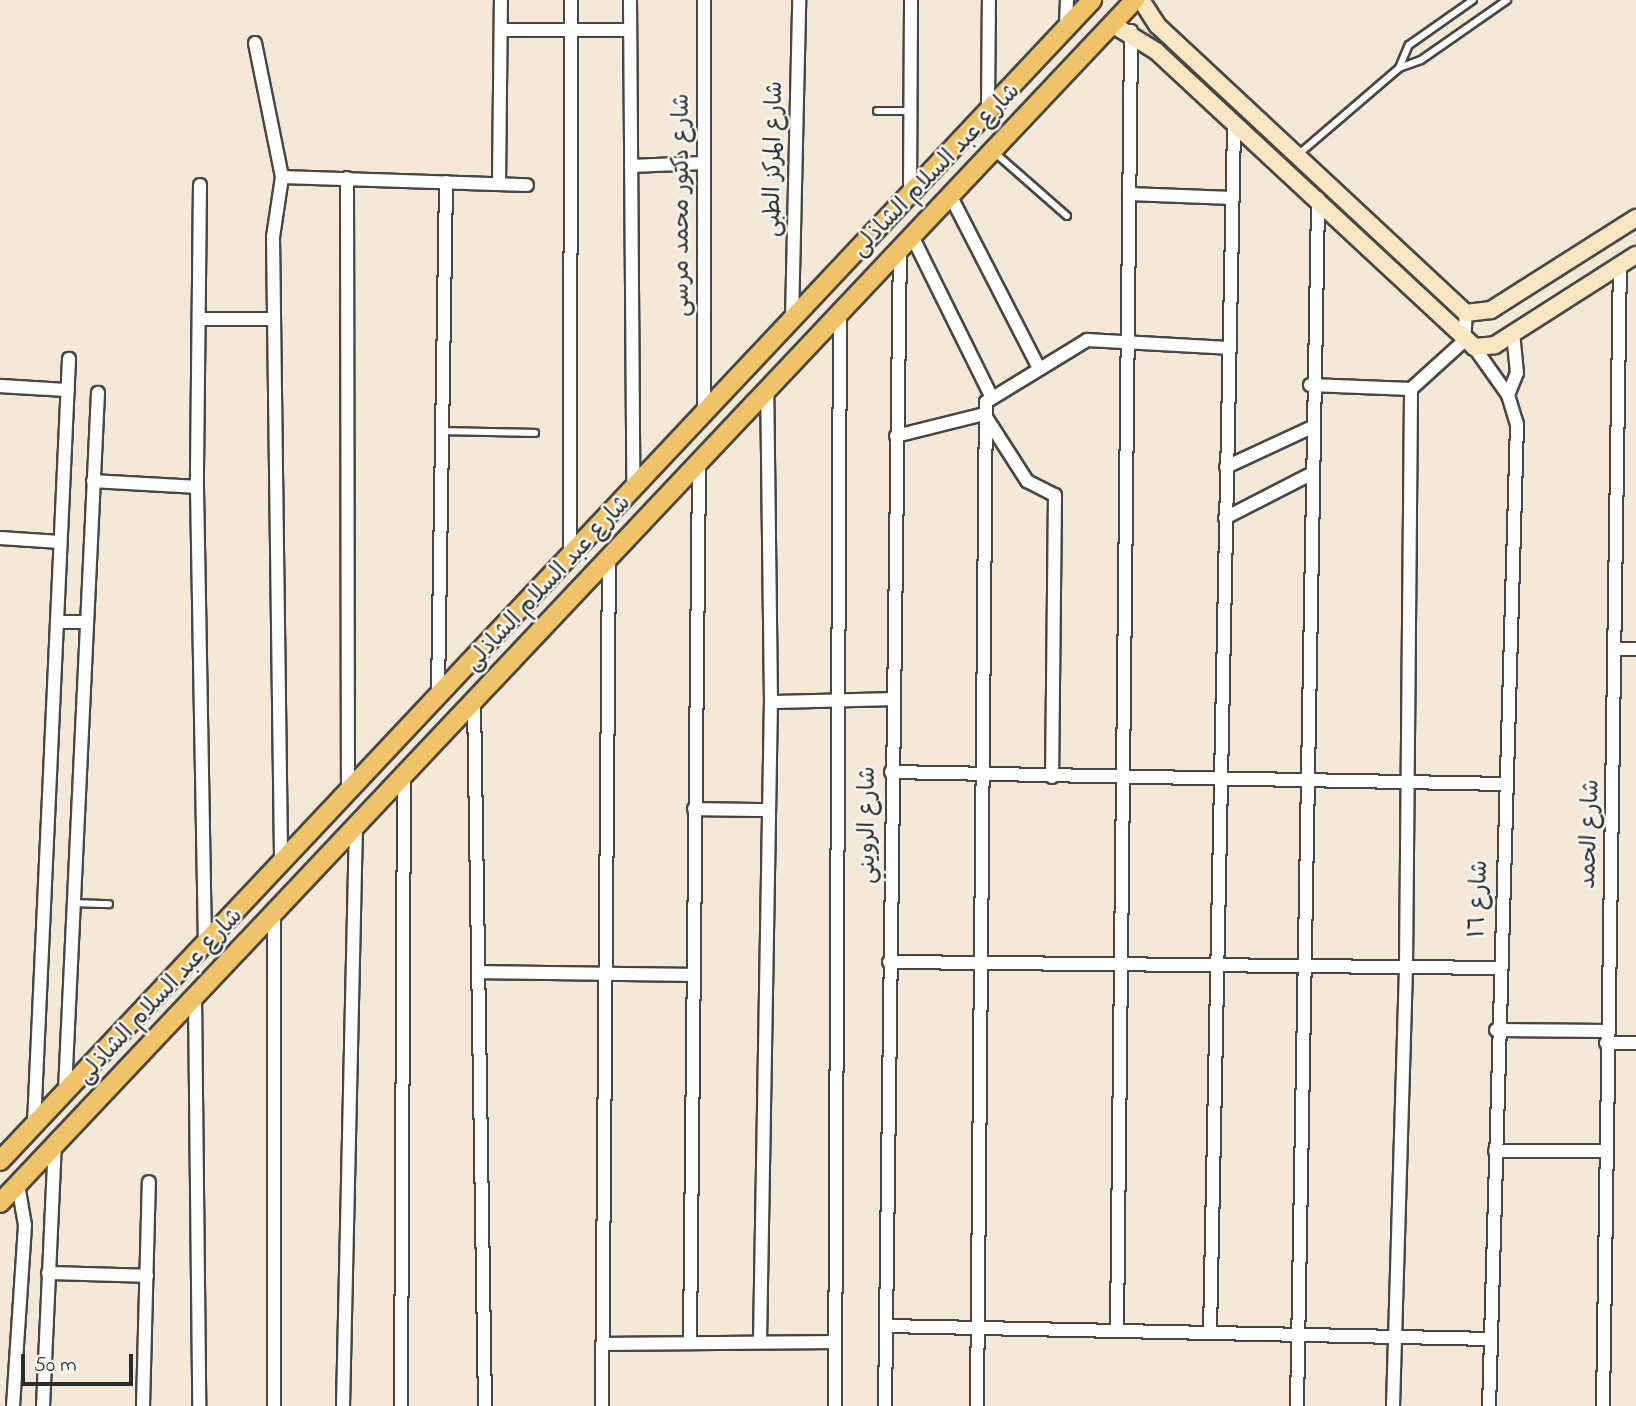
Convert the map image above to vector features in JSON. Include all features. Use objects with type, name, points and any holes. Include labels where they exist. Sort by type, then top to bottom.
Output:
[{"type":"main road","name":"شارع عبد السلام الشاذلى","points":[[0,1161],[205,945],[569,551],[910,195],[988,107],[1091,0]]},
{"type":"main road","name":"شارع عبد السلام الشاذلى","points":[[0,1203],[274,911],[404,777],[994,144],[1135,0]]},
{"type":"main road","points":[[1141,0],[1170,37],[1300,153],[1466,313],[1491,310],[1636,218]]},
{"type":"main road","points":[[1112,24],[1131,31],[1156,51],[1318,198],[1469,344],[1490,347],[1636,255]]},
{"type":"main road","points":[[1156,51],[1170,37]]},
{"type":"main road","points":[[1017,79],[1039,99]]},
{"type":"main road","points":[[988,107],[994,144]]},
{"type":"main road","points":[[416,717],[437,739]]},
{"type":"street","points":[[499,184],[501,0]]},
{"type":"street","points":[[569,551],[571,0]]},
{"type":"street","points":[[630,0],[633,485]]},
{"type":"street","name":"شارع دكتور محمد مرسى","points":[[704,0],[704,410]]},
{"type":"street","name":"شارع المركز الطبى","points":[[792,319],[799,0]]},
{"type":"street","points":[[910,195],[911,0]]},
{"type":"street","points":[[988,107],[989,0]]},
{"type":"street","points":[[1066,27],[1067,0]]},
{"type":"street","points":[[500,30],[630,30]]},
{"type":"street","points":[[1117,1331],[1131,31]]},
{"type":"street","points":[[255,43],[282,177],[273,237],[281,860]]},
{"type":"street","points":[[1210,1333],[1234,122]]},
{"type":"street","points":[[631,166],[704,163]]},
{"type":"street","points":[[282,177],[527,185]]},
{"type":"street","points":[[347,178],[348,789]]},
{"type":"street","points":[[438,692],[446,182]]},
{"type":"street","points":[[200,185],[202,319],[197,487],[205,945]]},
{"type":"street","points":[[949,193],[1038,366]]},
{"type":"street","points":[[1129,194],[1232,198]]},
{"type":"street","points":[[1297,1406],[1296,1335],[1308,781],[1310,385],[1318,198]]},
{"type":"street","points":[[905,239],[991,396]]},
{"type":"street","name":"شارع الرويني","points":[[885,1406],[890,699],[896,436],[905,239]]},
{"type":"street","name":"شارع الحمد","points":[[1603,1406],[1604,1151],[1620,264]]},
{"type":"street","points":[[835,1406],[832,1342],[840,309]]},
{"type":"street","points":[[1310,385],[1411,389],[1469,344],[1466,313]]},
{"type":"street","points":[[202,319],[273,319]]},
{"type":"street","name":"شارع ١٦","points":[[1508,395],[1517,373],[1513,333]]},
{"type":"street","points":[[977,1406],[984,414],[991,396],[1038,366],[1087,340],[1228,348]]},
{"type":"street","name":"شارع ١٦","points":[[1469,344],[1508,395],[1517,424],[1496,1030],[1489,1406]]},
{"type":"street","points":[[34,1124],[69,359]]},
{"type":"street","points":[[0,386],[68,390]]},
{"type":"street","points":[[760,1342],[771,702],[767,387]]},
{"type":"street","points":[[1393,1406],[1406,967],[1411,389]]},
{"type":"street","points":[[65,1090],[71,903],[98,393]]},
{"type":"street","points":[[896,436],[984,414]]},
{"type":"street","points":[[984,414],[1027,481],[1055,495],[1052,777]]},
{"type":"street","points":[[1226,467],[1310,428]]},
{"type":"street","points":[[690,1341],[699,459]]},
{"type":"street","points":[[1225,518],[1309,475]]},
{"type":"street","points":[[93,481],[197,487]]},
{"type":"street","points":[[0,538],[61,542]]},
{"type":"street","points":[[602,1406],[602,976],[609,556]]},
{"type":"street","points":[[57,622],[85,622]]},
{"type":"street","points":[[1615,649],[1636,649]]},
{"type":"street","points":[[474,699],[485,1406]]},
{"type":"street","points":[[771,702],[890,699]]},
{"type":"street","points":[[891,772],[1219,781],[1506,784]]},
{"type":"street","points":[[401,1406],[404,777]]},
{"type":"street","points":[[694,808],[769,810]]},
{"type":"street","points":[[343,1406],[356,825]]},
{"type":"street","points":[[274,911],[274,1406]]},
{"type":"street","points":[[889,962],[1499,968]]},
{"type":"street","points":[[478,972],[602,976],[693,975]]},
{"type":"street","points":[[195,996],[199,1406]]},
{"type":"street","points":[[1496,1030],[1607,1037],[1636,1043]]},
{"type":"street","points":[[43,1406],[55,1146]]},
{"type":"street","points":[[1495,1151],[1604,1151]]},
{"type":"street","points":[[143,1406],[149,1182]]},
{"type":"street","points":[[13,1406],[25,1225],[18,1185]]},
{"type":"street","points":[[48,1273],[147,1276]]},
{"type":"street","points":[[886,1326],[1491,1339]]},
{"type":"street","points":[[602,1344],[690,1341],[832,1342]]},
{"type":"lane","points":[[1399,68],[1409,45],[1473,0]]},
{"type":"lane","points":[[1300,153],[1399,68],[1421,60],[1507,0]]},
{"type":"lane","points":[[877,111],[910,111]]},
{"type":"lane","points":[[994,144],[1067,216]]},
{"type":"lane","points":[[442,431],[535,433]]},
{"type":"lane","points":[[71,903],[109,904]]}]
